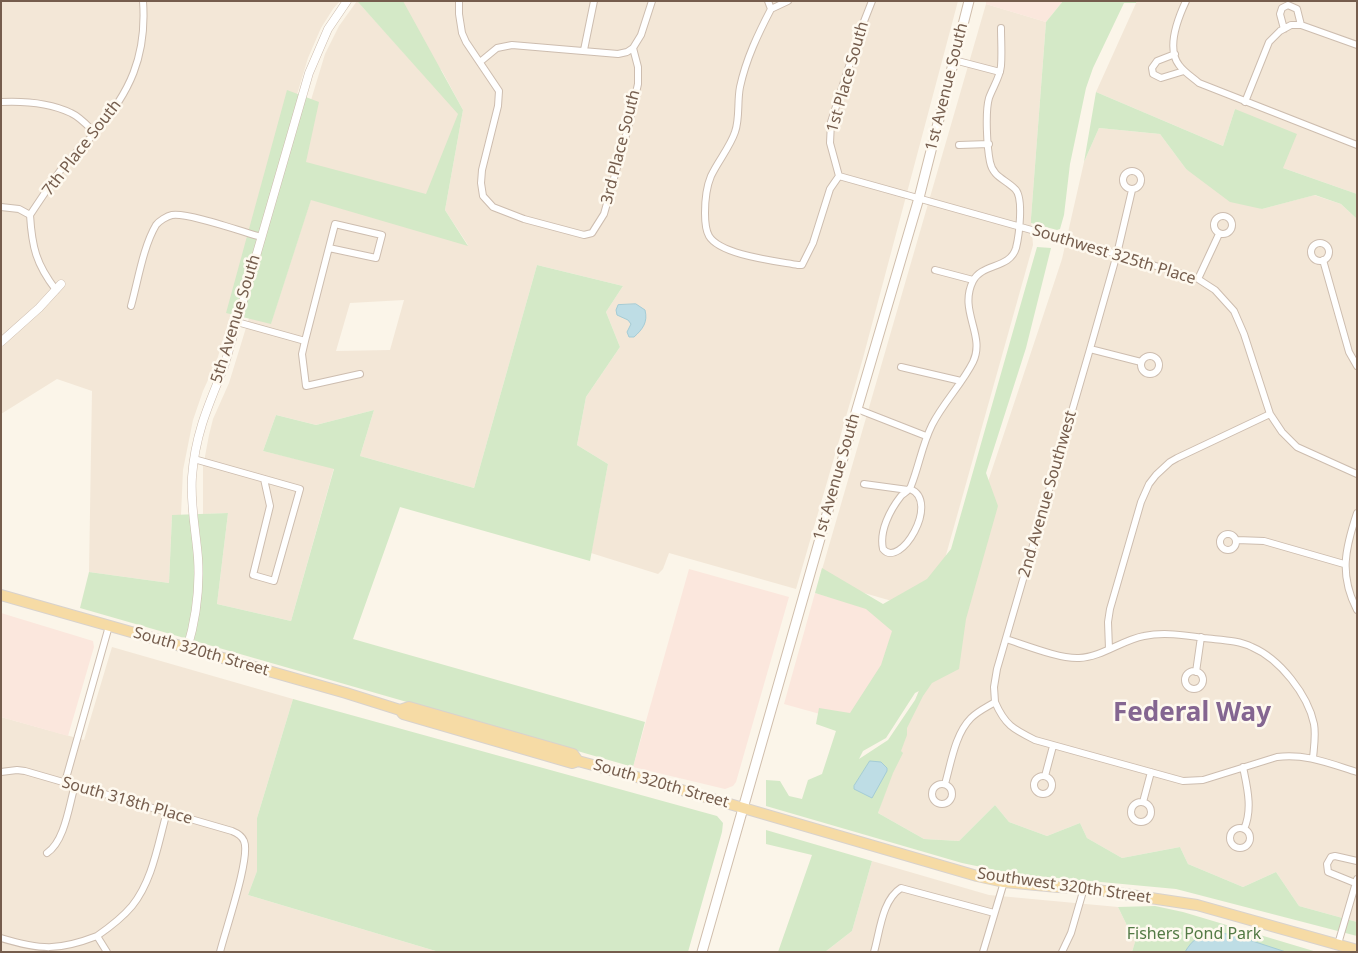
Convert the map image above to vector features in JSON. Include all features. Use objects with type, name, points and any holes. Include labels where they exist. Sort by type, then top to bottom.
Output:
[{"type":"main road","name":"1st Avenue South","points":[[702,952],[919,198],[969,1]]},
{"type":"main road","name":"South 320th Street","points":[[1,595],[400,710],[409,707],[573,754],[578,761],[744,807]]},
{"type":"main road","name":"Southwest 320th Street","points":[[744,807],[917,859],[1004,882],[1084,888],[1197,906],[1357,950]]},
{"type":"street","name":"7th Place South","points":[[30,215],[61,170],[114,110],[130,83],[140,49],[144,1]]},
{"type":"street","name":"5th Avenue South","points":[[187,649],[193,628],[199,585],[192,480],[200,426],[224,367],[308,73],[328,29],[347,1]]},
{"type":"street","points":[[459,1],[462,32],[480,62],[497,48],[512,44],[618,54],[628,52],[633,48],[641,35],[652,1]]},
{"type":"street","points":[[584,50],[594,1]]},
{"type":"street","points":[[768,1],[771,9]]},
{"type":"street","points":[[788,1],[771,9],[752,47],[740,88],[735,134],[711,176],[707,188],[705,201],[709,236],[734,252],[802,265],[813,243],[830,189],[839,176]]},
{"type":"street","name":"1st Place South","points":[[839,176],[830,143],[832,122],[861,29],[872,1]]},
{"type":"street","points":[[1186,1],[1178,18],[1174,35],[1177,63],[1184,71],[1199,83],[1357,145]]},
{"type":"street","points":[[1284,29],[1280,14],[1282,8],[1288,5],[1297,9],[1301,25]]},
{"type":"street","points":[[1245,102],[1269,42],[1290,25],[1301,25],[1357,45]]},
{"type":"street","points":[[864,484],[909,489],[916,492],[921,511],[919,523],[912,535],[893,554],[887,553],[882,546],[885,527],[895,505],[909,489],[926,436],[972,364],[977,352],[977,342],[970,320],[968,305],[968,293],[973,280],[980,272],[1004,262],[1012,256],[1016,247],[1019,195],[1014,188],[998,177],[990,163],[988,104],[1000,72],[1001,28]]},
{"type":"street","name":"3rd Place South","points":[[480,62],[498,88],[499,95],[483,164],[481,190],[483,196],[491,205],[524,219],[580,235],[592,233],[599,224],[606,209],[636,95],[638,68],[633,48]]},
{"type":"street","points":[[1175,52],[1155,62],[1152,68],[1153,74],[1161,78],[1184,71]]},
{"type":"street","points":[[954,60],[1000,72]]},
{"type":"street","points":[[1,102],[16,102],[60,109],[72,113],[95,133]]},
{"type":"street","points":[[959,145],[989,144]]},
{"type":"street","name":"Southwest 325th Place","points":[[839,176],[1198,278],[1215,290],[1234,311],[1244,334],[1270,414],[1282,432],[1297,447],[1357,474]]},
{"type":"street","name":"2nd Avenue Southwest","points":[[995,702],[994,687],[1006,639],[1117,254],[1132,190]]},
{"type":"street","points":[[1,207],[19,209],[30,215],[34,252],[39,265],[58,287],[39,308],[1,342]]},
{"type":"street","points":[[131,306],[144,255],[157,224],[164,218],[173,215],[190,216],[261,237]]},
{"type":"street","points":[[329,248],[376,258],[382,235],[335,224],[302,354],[306,386],[360,374]]},
{"type":"street","points":[[1198,278],[1219,234]]},
{"type":"street","points":[[1323,260],[1349,352],[1357,366]]},
{"type":"street","points":[[934,270],[973,280]]},
{"type":"street","points":[[237,322],[305,341]]},
{"type":"street","points":[[1090,349],[1141,362]]},
{"type":"street","points":[[901,367],[961,381]]},
{"type":"street","points":[[857,409],[926,436]]},
{"type":"street","points":[[1109,649],[1108,622],[1111,602],[1141,502],[1149,484],[1162,468],[1170,462],[1270,414]]},
{"type":"street","points":[[194,459],[300,489],[274,581],[253,575],[270,506],[264,479]]},
{"type":"street","points":[[1357,513],[1344,564],[1347,584],[1357,610]]},
{"type":"street","points":[[1237,540],[1264,541],[1344,564]]},
{"type":"street","points":[[65,782],[109,626]]},
{"type":"street","points":[[1006,639],[1078,658],[1096,654],[1134,639],[1150,635],[1171,634],[1201,637],[1250,646],[1263,652],[1285,671],[1305,700],[1314,727],[1313,758]]},
{"type":"street","points":[[1196,672],[1201,637]]},
{"type":"street","points":[[945,784],[955,748],[967,722],[973,715],[995,702],[1001,717],[1015,730],[1035,740],[1183,781],[1203,780],[1277,757],[1298,756],[1313,758],[1357,772]]},
{"type":"street","points":[[1045,776],[1053,746]]},
{"type":"street","points":[[1243,767],[1249,805],[1244,829]]},
{"type":"street","name":"South 318th Place","points":[[3,771],[25,770],[236,833],[244,841],[246,852],[220,952]]},
{"type":"street","points":[[1143,802],[1151,772]]},
{"type":"street","points":[[47,853],[53,849],[60,838],[75,785]]},
{"type":"street","points":[[1,938],[24,945],[49,948],[74,944],[97,936],[122,917],[133,905],[142,890],[151,869],[167,812]]},
{"type":"street","points":[[1338,944],[1356,881],[1328,872],[1326,869],[1327,864],[1331,857],[1335,856],[1357,862]]},
{"type":"street","points":[[983,952],[1004,882]]},
{"type":"street","points":[[874,952],[891,896],[901,888],[994,913]]},
{"type":"street","points":[[1062,952],[1071,933],[1084,888]]},
{"type":"street","points":[[97,936],[107,952]]},
{"type":"shaded area","points":[[1,1],[340,1],[321,28],[308,58],[217,360],[193,420],[183,470],[181,515],[172,515],[169,583],[89,572],[92,391],[57,379],[1,414]]},
{"type":"shaded area","points":[[357,1],[460,114],[432,203],[291,166],[325,54],[339,26]]},
{"type":"shaded area","points":[[400,1],[958,1],[863,358],[796,589],[669,553],[663,569],[658,574],[591,553],[608,464],[577,445],[586,397],[620,347],[606,312],[623,286],[537,265],[474,488],[360,456],[374,410],[316,425],[276,415],[263,451],[334,468],[291,621],[217,604],[228,513],[203,514],[203,467],[209,435],[213,419],[229,383],[249,318],[271,323],[311,199],[468,245],[445,210],[463,110],[442,71],[416,41]],"holes":[[[404,300],[390,350],[336,351],[350,303]]]},
{"type":"shaded area","points":[[986,1],[1063,1],[1046,22],[986,4]]},
{"type":"shaded area","points":[[1137,1],[1357,1],[1357,194],[1283,168],[1235,109],[1223,146],[1096,92]]},
{"type":"shaded area","points":[[986,4],[1046,22],[1031,218],[1033,245],[930,612],[819,580]]},
{"type":"shaded area","points":[[1099,128],[1160,134],[1186,169],[1262,209],[1314,195],[1341,204],[1357,219],[1357,922],[1299,906],[1276,872],[1243,887],[1188,864],[1180,847],[1122,858],[1087,838],[1080,823],[1047,836],[1009,822],[995,805],[959,841],[924,839],[878,813],[1062,259],[1084,162]]},
{"type":"shaded area","points":[[689,569],[789,597],[736,782],[733,786],[725,789],[633,767]]},
{"type":"shaded area","points":[[815,593],[901,617],[870,728],[784,704]]},
{"type":"shaded area","points":[[1,613],[93,641],[94,647],[68,736],[1,717]]},
{"type":"shaded area","points":[[112,647],[293,699],[257,818],[257,871],[248,895],[439,952],[1,952],[1,717],[84,740]]},
{"type":"shaded area","points":[[872,861],[989,895],[1118,907],[1135,942],[1132,952],[825,952],[852,931]]},
{"type":"green space","points":[[357,1],[403,1],[463,110],[445,210],[468,246],[311,200],[271,324],[226,313],[287,90],[319,102],[306,162],[426,194],[458,114]]},
{"type":"green space","points":[[1063,1],[1137,1],[1136,3],[1124,3],[1093,68],[1086,88],[1070,164],[1064,215],[1060,229],[1057,230],[1031,223],[1031,218],[1046,22]]},
{"type":"green space","points":[[1096,92],[1223,146],[1235,109],[1297,134],[1283,168],[1357,194],[1357,219],[1341,204],[1315,195],[1262,209],[1230,202],[1186,169],[1160,134],[1099,128],[1084,162]]},
{"type":"green space","points":[[1037,247],[1051,248],[1026,348],[986,473],[998,506],[966,619],[959,669],[932,683],[923,696],[907,728],[907,735],[901,751],[903,753],[893,773],[878,813],[924,839],[959,841],[995,805],[1009,822],[1047,836],[1080,823],[1087,838],[1122,858],[1180,847],[1188,864],[1243,887],[1276,872],[1299,906],[1357,922],[1357,936],[1176,889],[1015,874],[962,863],[766,806],[766,780],[780,781],[789,796],[802,799],[808,780],[822,774],[836,731],[816,724],[819,708],[850,713],[881,665],[892,631],[866,609],[815,593],[822,568],[883,604],[927,579],[951,549]],"holes":[[[919,691],[888,740],[859,759],[863,751],[886,738],[915,693]]]},
{"type":"green space","points":[[537,265],[623,286],[606,312],[620,347],[586,397],[577,445],[608,464],[590,561],[400,507],[353,639],[645,722],[633,767],[80,608],[89,572],[169,583],[172,515],[228,513],[217,604],[291,621],[334,469],[263,451],[276,415],[316,425],[374,410],[360,456],[474,488]]},
{"type":"green space","points":[[293,699],[717,816],[723,823],[722,832],[688,952],[439,952],[248,895],[257,871],[257,818]]},
{"type":"green space","points":[[766,830],[872,861],[852,931],[825,952],[778,952],[812,855],[766,844]]},
{"type":"green space","name":"Fishers Pond Park","points":[[1155,906],[1183,912],[1317,952],[1132,952],[1135,942],[1118,907]]},
{"type":"water","points":[[636,304],[645,310],[645,322],[634,337],[629,337],[627,332],[631,324],[628,320],[617,315],[616,310],[618,305]]},
{"type":"water","points":[[870,761],[881,762],[887,768],[872,798],[854,789]]},
{"type":"water","points":[[1213,932],[1234,935],[1286,952],[1185,952],[1197,938]]},
{"type":"district","name":"Federal Way","points":[[1192,714]]}]
